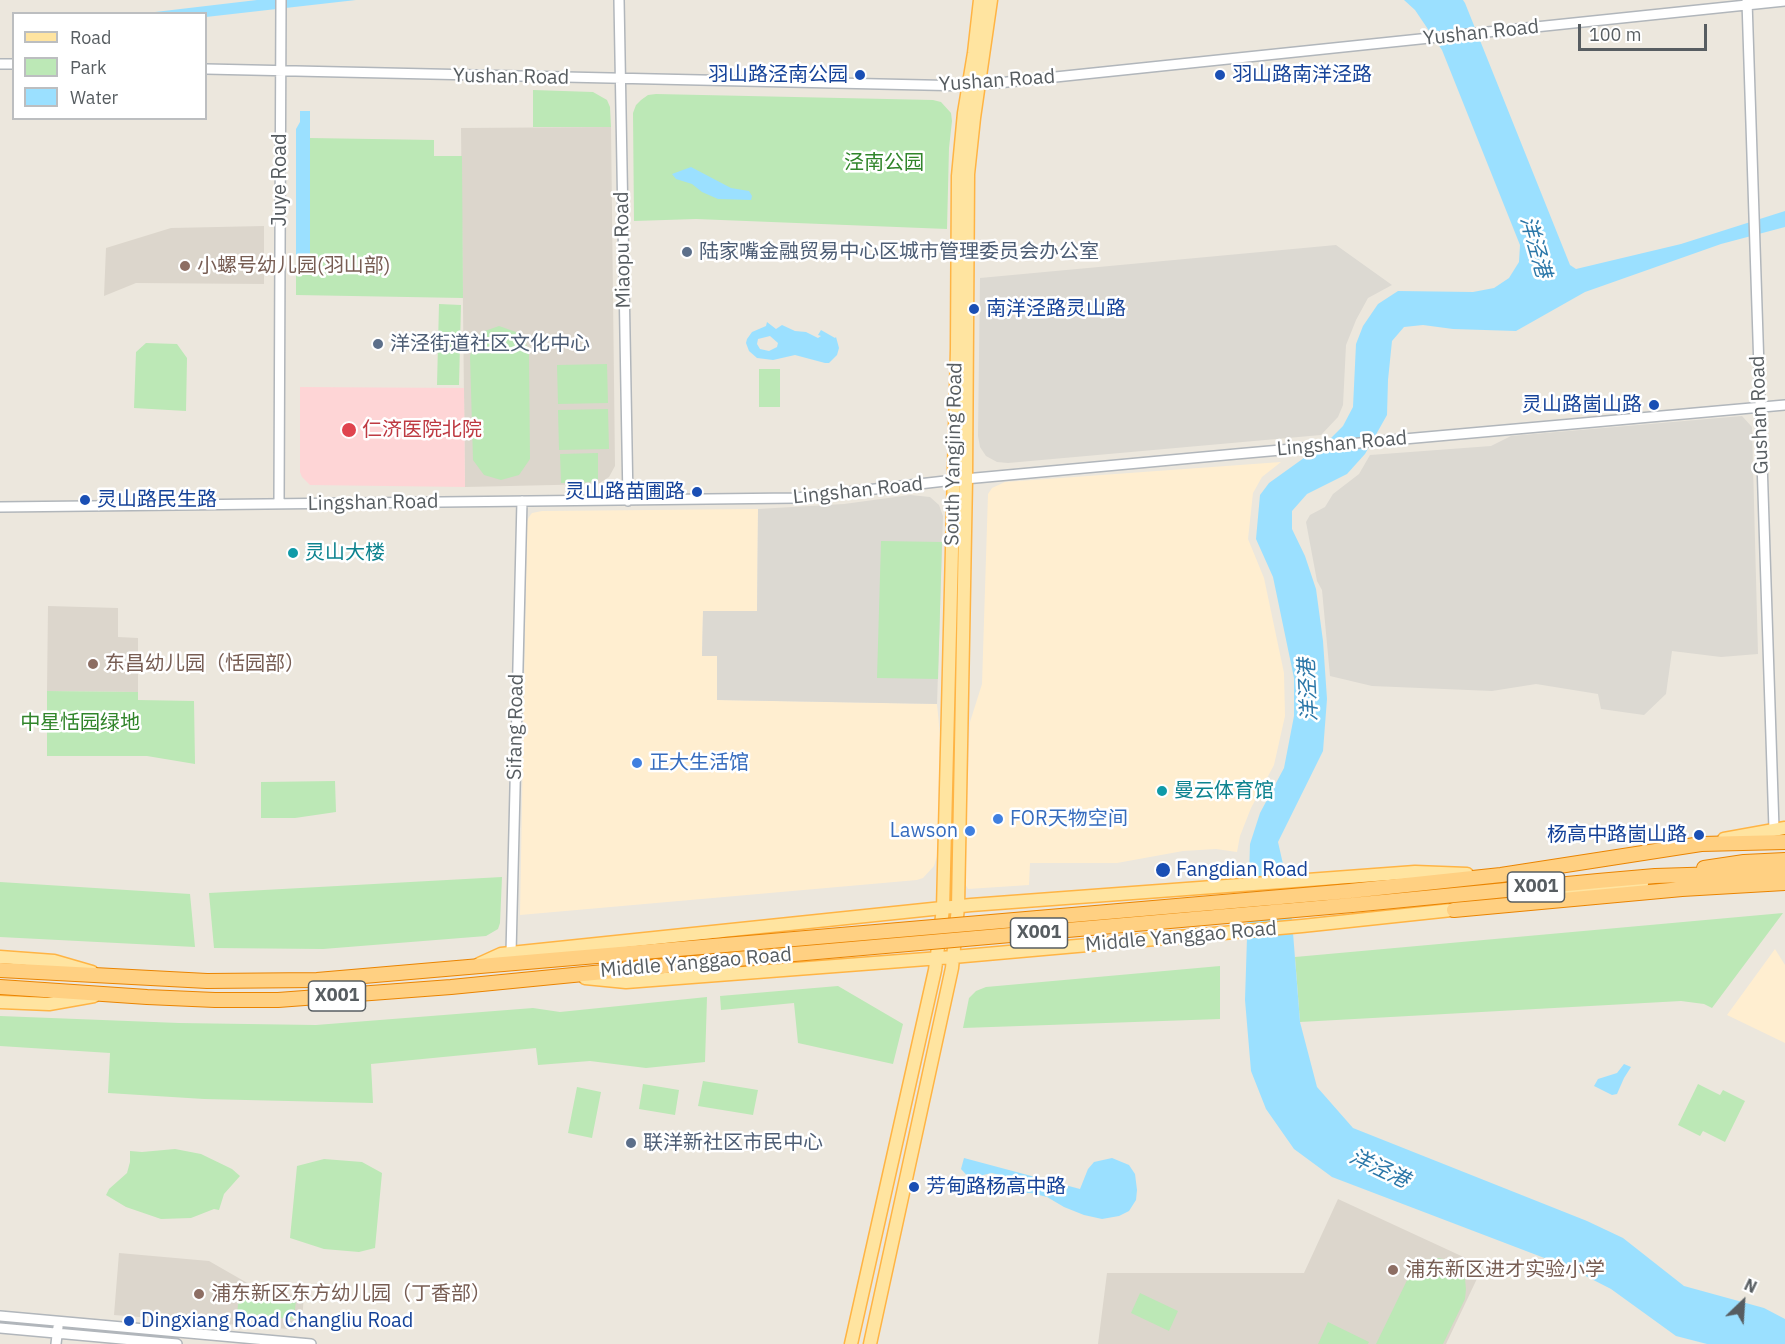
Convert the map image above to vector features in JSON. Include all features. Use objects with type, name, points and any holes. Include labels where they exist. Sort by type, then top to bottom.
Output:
[{"type":"highway","name":"Middle Yanggao Road","points":[[0,987],[215,1000],[278,1000],[568,976],[1351,898],[1701,844],[1785,842]]},
{"type":"highway","points":[[1655,876],[1744,862],[1785,860]]},
{"type":"highway","name":"Middle Yanggao Road","points":[[0,970],[207,981],[317,980],[725,945],[1351,898],[1655,876],[1785,872]]},
{"type":"highway","points":[[1454,910],[1682,889],[1785,883]]},
{"type":"main road","name":"South Yangjing Road","points":[[974,86],[980,0]]},
{"type":"main road","name":"South Yangjing Road","points":[[958,906],[960,480],[958,187],[960,144],[991,0]]},
{"type":"main road","name":"South Yangjing Road","points":[[943,909],[960,480]]},
{"type":"main road","points":[[1701,844],[1779,829]]},
{"type":"main road","name":"Middle Yanggao Road","points":[[470,968],[501,954],[958,906],[1415,872],[1501,876]]},
{"type":"main road","name":"Middle Yanggao Road","points":[[568,976],[626,982],[931,959],[1454,910],[1533,896],[1721,874]]},
{"type":"main road","points":[[870,1344],[953,957],[958,906]]},
{"type":"main road","points":[[851,1344],[943,909]]},
{"type":"main road","name":"Middle Yanggao Road","points":[[0,957],[54,961],[111,977]]},
{"type":"main road","name":"Middle Yanggao Road","points":[[0,1002],[49,1004],[106,994]]},
{"type":"street","name":"Juye Road","points":[[279,504],[281,0]]},
{"type":"street","name":"Miaopu Road","points":[[618,0],[628,501]]},
{"type":"street","name":"Yushan Road","points":[[207,69],[620,80],[974,86],[1488,32],[1747,2],[1785,1]]},
{"type":"street","name":"Gushan Road","points":[[1747,2],[1760,407],[1779,829]]},
{"type":"street","name":"Lingshan Road","points":[[0,507],[796,498],[1236,454],[1785,405]]},
{"type":"street","name":"Sifang Road","points":[[511,953],[522,501]]},
{"type":"street","points":[[0,1316],[311,1344]]},
{"type":"street","points":[[56,1344],[59,1322]]},
{"type":"street","points":[[0,1328],[177,1344]]},
{"type":"shaded area","points":[[611,127],[615,466],[609,477],[598,484],[465,487],[461,128]]},
{"type":"shaded area","name":"小螺号幼儿园(羽山部)","points":[[264,226],[264,284],[136,283],[104,296],[106,248],[171,228]]},
{"type":"shaded area","points":[[1336,245],[1392,285],[1368,298],[1356,320],[1346,345],[1343,405],[1338,417],[1321,435],[1008,463],[997,462],[986,456],[980,447],[978,436],[980,278]]},
{"type":"shaded area","points":[[300,387],[464,388],[465,487],[310,485],[300,472]]},
{"type":"shaded area","points":[[1742,416],[1752,427],[1758,654],[1721,657],[1672,651],[1666,694],[1644,715],[1601,709],[1598,694],[1536,684],[1492,691],[1372,686],[1330,676],[1322,590],[1317,581],[1306,522],[1310,515],[1325,507],[1333,494],[1359,474],[1370,455],[1491,446],[1511,436]]},
{"type":"shaded area","points":[[1281,462],[1262,477],[1253,493],[1248,539],[1264,578],[1284,673],[1285,716],[1274,765],[1251,808],[1240,836],[1237,852],[1216,849],[1183,851],[1117,863],[1030,863],[1029,885],[968,889],[964,882],[970,722],[982,684],[988,494],[992,488],[1005,482]]},
{"type":"shaded area","points":[[910,495],[930,497],[939,505],[943,516],[937,704],[717,700],[717,656],[702,656],[703,611],[757,611],[758,509],[844,504]]},
{"type":"shaded area","points":[[758,509],[757,611],[703,611],[702,655],[717,656],[717,700],[937,704],[940,735],[937,856],[934,866],[923,878],[917,880],[520,915],[527,521],[529,517],[532,513],[542,511]]},
{"type":"shaded area","name":"东昌幼儿园（恬园部）","points":[[48,606],[118,608],[118,637],[138,638],[138,692],[47,691]]},
{"type":"shaded area","points":[[1775,949],[1785,965],[1785,1043],[1727,1015]]},
{"type":"shaded area","name":"浦东新区进才实验小学","points":[[1338,1199],[1483,1266],[1446,1344],[1098,1344],[1107,1273],[1304,1273]]},
{"type":"shaded area","name":"浦东新区东方幼儿园（丁香部）","points":[[119,1253],[209,1261],[263,1292],[304,1296],[301,1330],[114,1315]]},
{"type":"green space","points":[[533,90],[593,92],[607,100],[610,107],[611,127],[533,127]]},
{"type":"green space","name":"泾南公园","points":[[648,95],[941,102],[951,113],[952,121],[947,229],[696,219],[634,221],[633,113],[641,100]]},
{"type":"green space","points":[[310,138],[434,140],[434,156],[462,156],[463,298],[296,295],[296,266],[310,266]]},
{"type":"green space","points":[[439,304],[461,305],[459,385],[437,385]]},
{"type":"green space","points":[[499,326],[516,332],[523,338],[529,355],[530,459],[519,475],[501,480],[484,475],[473,460],[470,356],[476,339],[482,332]]},
{"type":"green space","points":[[146,343],[177,344],[187,358],[186,411],[134,408],[136,352]]},
{"type":"green space","points":[[607,364],[608,403],[558,404],[557,365]]},
{"type":"green space","points":[[759,369],[780,369],[780,407],[759,407]]},
{"type":"green space","points":[[608,409],[609,449],[559,450],[558,410]]},
{"type":"green space","points":[[598,453],[598,482],[561,483],[560,454]]},
{"type":"green space","points":[[881,541],[942,542],[938,679],[877,678]]},
{"type":"green space","name":"中星恬园绿地","points":[[47,691],[138,692],[138,700],[194,701],[195,764],[147,756],[47,756]]},
{"type":"green space","points":[[335,781],[336,812],[295,818],[261,818],[261,782]]},
{"type":"green space","points":[[502,877],[500,923],[498,929],[486,936],[323,949],[214,948],[209,893]]},
{"type":"green space","points":[[0,882],[190,894],[195,947],[0,937]]},
{"type":"green space","points":[[1783,913],[1712,1008],[1704,1004],[1681,1001],[1300,1022],[1295,957]]},
{"type":"green space","points":[[1220,966],[1220,1019],[963,1028],[969,998],[976,991],[986,987]]},
{"type":"green space","points":[[838,986],[903,1024],[893,1064],[798,1043],[794,1003],[721,1010],[720,996]]},
{"type":"green space","points":[[707,997],[705,1062],[646,1068],[590,1061],[538,1065],[536,1048],[371,1064],[373,1103],[204,1099],[108,1093],[110,1053],[0,1046],[0,1016],[179,1023],[316,1025],[533,1008],[560,1012]]},
{"type":"green space","points":[[703,1081],[758,1090],[753,1115],[698,1106]]},
{"type":"green space","points":[[643,1084],[679,1090],[675,1115],[639,1109]]},
{"type":"green space","points":[[1698,1084],[1720,1095],[1723,1090],[1745,1101],[1725,1142],[1703,1131],[1700,1136],[1678,1125]]},
{"type":"green space","points":[[577,1087],[601,1092],[592,1138],[568,1133]]},
{"type":"green space","points":[[175,1149],[201,1154],[232,1169],[240,1176],[224,1194],[219,1210],[214,1209],[191,1218],[161,1219],[126,1207],[106,1195],[109,1189],[127,1173],[130,1151]]},
{"type":"green space","points":[[324,1159],[362,1162],[382,1173],[375,1248],[359,1252],[324,1249],[290,1238],[297,1166]]},
{"type":"green space","points":[[1439,1258],[1449,1261],[1460,1270],[1465,1279],[1466,1289],[1465,1299],[1443,1344],[1376,1344],[1412,1270],[1424,1260]]},
{"type":"green space","points":[[1140,1293],[1178,1311],[1169,1331],[1131,1313]]},
{"type":"green space","points":[[239,1295],[296,1300],[294,1319],[237,1314]]},
{"type":"green space","points":[[1328,1322],[1369,1342],[1368,1344],[1318,1344]]},
{"type":"water","points":[[257,0],[356,0],[207,17],[207,12],[155,12]]},
{"type":"water","name":"洋泾港","points":[[1404,0],[1463,0],[1465,3],[1570,265],[1576,269],[1681,244],[1785,211],[1785,227],[1721,244],[1585,292],[1516,331],[1453,329],[1423,325],[1404,327],[1392,341],[1387,415],[1365,454],[1347,474],[1307,494],[1292,511],[1292,529],[1305,556],[1316,589],[1327,699],[1323,751],[1278,842],[1288,886],[1300,1022],[1317,1087],[1353,1128],[1587,1221],[1623,1238],[1684,1286],[1764,1308],[1785,1319],[1785,1344],[1707,1344],[1676,1336],[1611,1289],[1568,1267],[1332,1177],[1294,1149],[1266,1109],[1251,1071],[1245,1000],[1250,844],[1260,813],[1284,768],[1294,716],[1294,678],[1273,577],[1256,539],[1260,495],[1269,483],[1329,440],[1343,426],[1353,407],[1356,344],[1363,326],[1378,304],[1398,291],[1473,292],[1494,288],[1509,278],[1519,262],[1520,245],[1442,50],[1415,10]]},
{"type":"water","points":[[300,111],[310,111],[310,266],[296,266],[296,129],[300,122]]},
{"type":"water","points":[[691,167],[731,188],[749,191],[752,196],[751,200],[718,199],[702,192],[692,184],[676,179],[672,174]]},
{"type":"water","points":[[767,322],[776,329],[782,325],[818,338],[821,336],[818,335],[821,330],[836,337],[839,348],[837,355],[829,363],[795,355],[773,360],[757,358],[749,351],[747,339],[752,332],[766,326]],"holes":[[[770,336],[778,343],[777,347],[769,351],[760,349],[757,344],[758,339]]]},
{"type":"water","points":[[1624,1064],[1631,1067],[1617,1094],[1612,1095],[1594,1086],[1598,1079],[1617,1073]]},
{"type":"water","points":[[964,1158],[1080,1189],[1088,1169],[1094,1162],[1112,1158],[1129,1165],[1135,1174],[1136,1200],[1129,1211],[1119,1216],[1102,1219],[1084,1215],[1047,1197],[1031,1193],[1013,1193],[1009,1183],[1002,1176],[992,1173],[983,1175],[974,1183],[961,1169]]},
{"type":"place","name":"羽山路泾南公园","points":[[860,75]]},
{"type":"place","name":"羽山路南洋泾路","points":[[1220,75]]},
{"type":"place","name":"陆家嘴金融贸易中心区城市管理委员会办公室","points":[[687,252]]},
{"type":"place","name":"小螺号幼儿园(羽山部)","points":[[185,266]]},
{"type":"place","name":"南洋泾路灵山路","points":[[974,309]]},
{"type":"place","name":"洋泾街道社区文化中心","points":[[378,344]]},
{"type":"place","name":"灵山路崮山路","points":[[1654,405]]},
{"type":"place","name":"仁济医院北院","points":[[349,430]]},
{"type":"place","name":"灵山路苗圃路","points":[[697,492]]},
{"type":"place","name":"灵山路民生路","points":[[85,500]]},
{"type":"place","name":"灵山大楼","points":[[293,553]]},
{"type":"place","name":"东昌幼儿园（恬园部）","points":[[93,664]]},
{"type":"place","name":"正大生活馆","points":[[637,763]]},
{"type":"place","name":"曼云体育馆","points":[[1162,791]]},
{"type":"place","name":"FOR天物空间","points":[[998,819]]},
{"type":"place","name":"Lawson","points":[[970,831]]},
{"type":"place","name":"杨高中路崮山路","points":[[1699,835]]},
{"type":"place","name":"Fangdian Road","points":[[1163,870]]},
{"type":"place","name":"联洋新社区市民中心","points":[[631,1143]]},
{"type":"place","name":"芳甸路杨高中路","points":[[914,1187]]},
{"type":"place","name":"浦东新区进才实验小学","points":[[1393,1270]]},
{"type":"place","name":"浦东新区东方幼儿园（丁香部）","points":[[199,1294]]},
{"type":"place","name":"Dingxiang Road Changliu Road","points":[[129,1321]]}]
